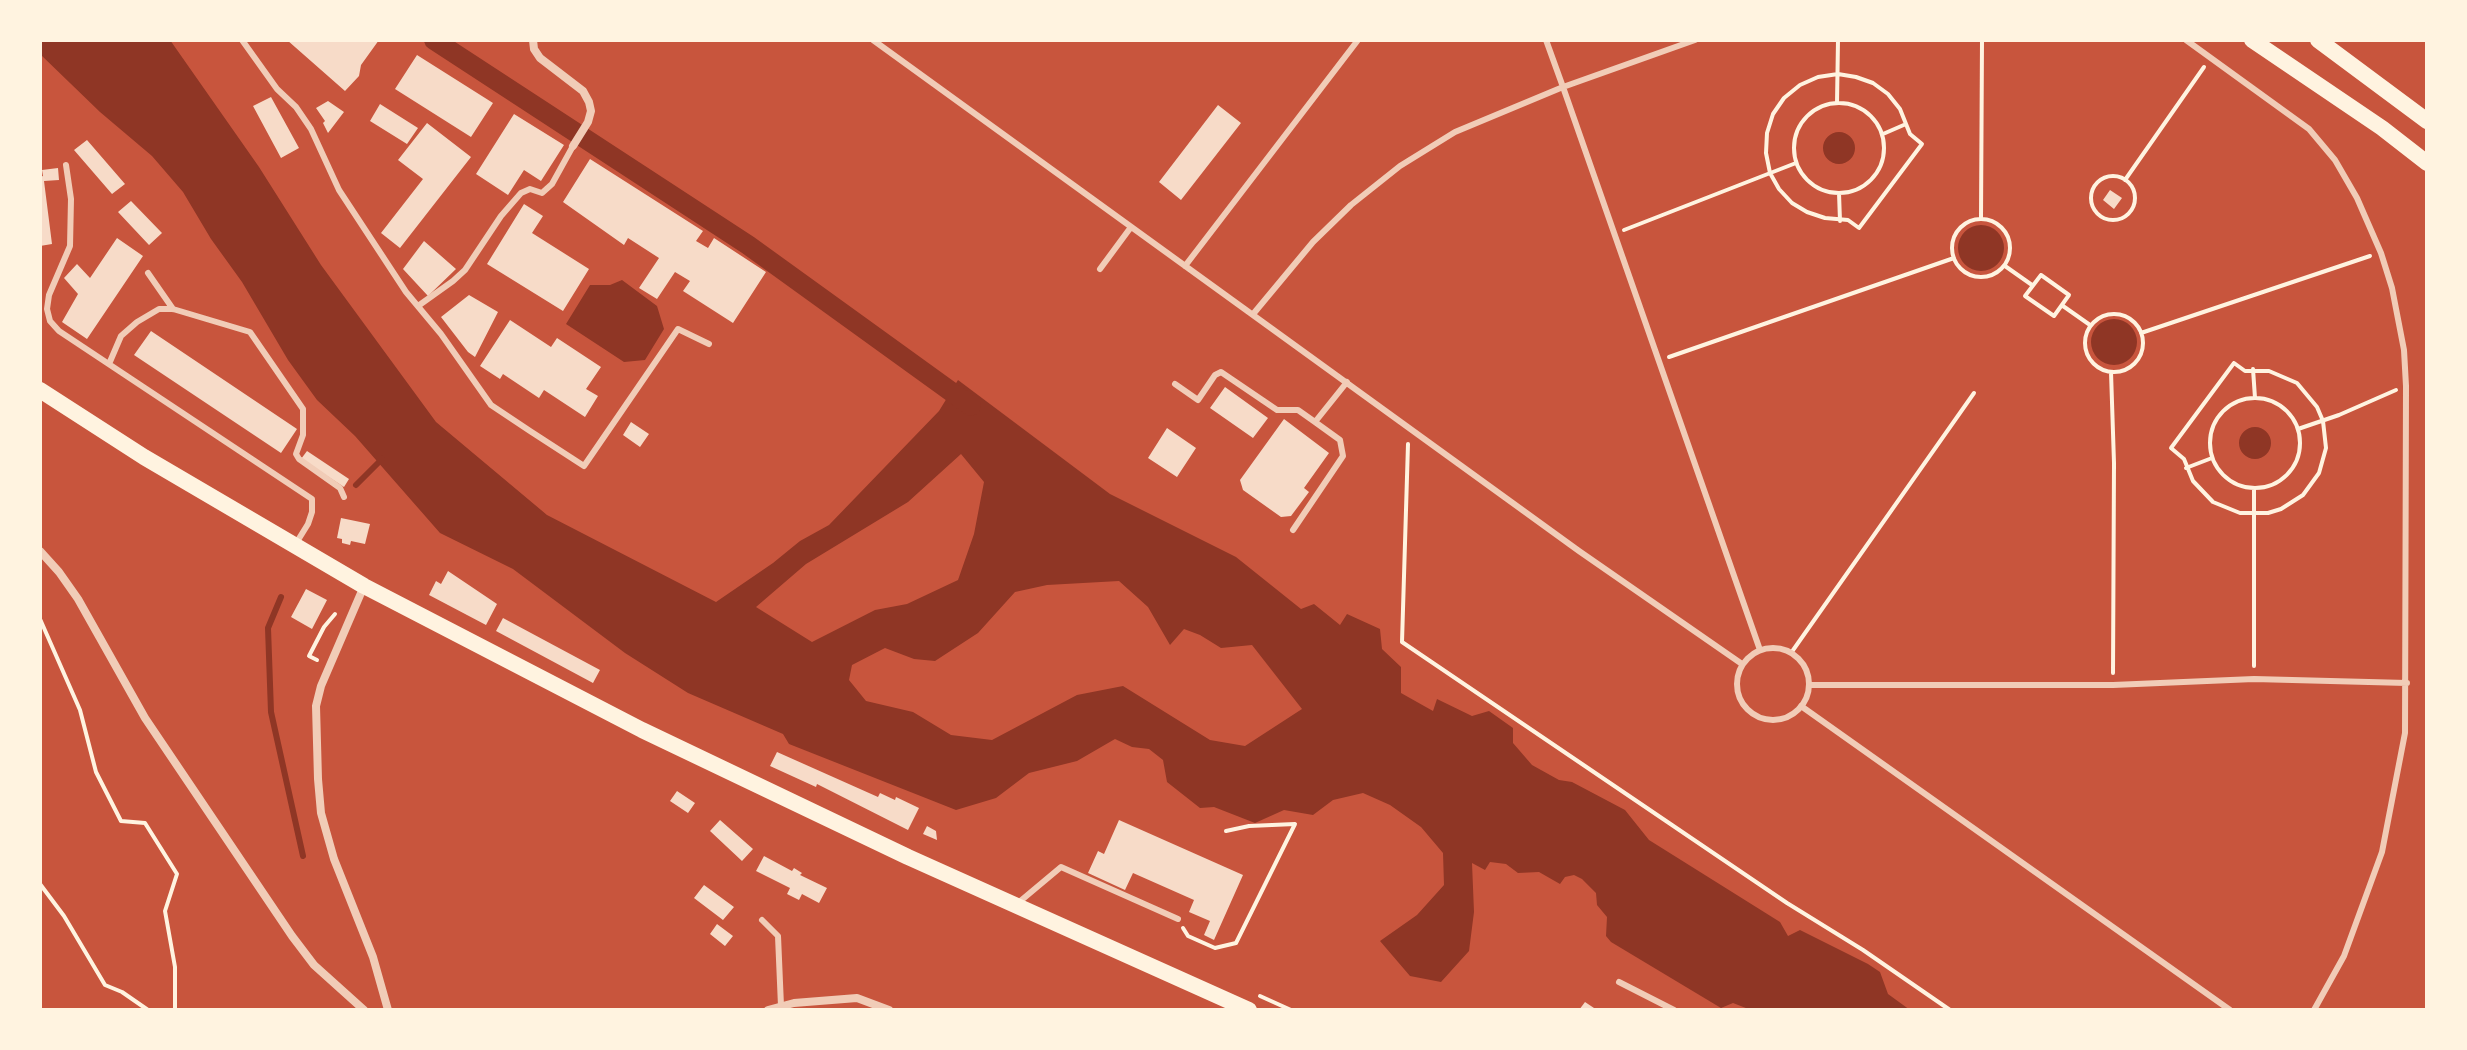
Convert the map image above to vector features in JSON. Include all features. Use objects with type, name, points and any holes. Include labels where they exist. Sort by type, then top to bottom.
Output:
[{"type":"main road","points":[[2252,40],[2382,128],[2427,163]]},
{"type":"main road","points":[[2318,40],[2427,121]]},
{"type":"main road","points":[[40,390],[144,457],[364,586],[642,730],[908,857],[1249,1010]]},
{"type":"street","points":[[533,40],[540,58],[583,91],[591,111],[573,146]]},
{"type":"street","points":[[40,551],[78,599],[145,718],[292,936],[314,965],[364,1010]]},
{"type":"street","points":[[364,586],[321,686],[316,706],[321,813],[334,859],[373,957],[388,1010]]},
{"type":"street","points":[[768,1010],[794,1003],[857,998],[889,1010]]},
{"type":"lane","points":[[242,40],[311,129],[339,190],[367,236],[491,405],[584,466],[678,329],[709,344]]},
{"type":"lane","points":[[873,40],[1579,551],[1742,664]]},
{"type":"lane","points":[[1185,266],[1358,40]]},
{"type":"lane","points":[[1546,40],[1760,650]]},
{"type":"lane","points":[[1254,313],[1313,242],[1351,205],[1400,166],[1455,132],[1563,87],[1695,40]]},
{"type":"lane","points":[[2186,40],[2309,129],[2335,160],[2357,198],[2381,253],[2400,322],[2406,386],[2405,733],[2382,852],[2344,956],[2314,1010]]},
{"type":"lane","points":[[418,306],[465,270],[501,216],[521,193],[530,189],[542,193],[552,184],[573,146]]},
{"type":"lane","points":[[66,165],[71,199],[70,246],[49,295],[47,309],[50,321],[59,331],[312,499],[308,524],[295,546]]},
{"type":"lane","points":[[1100,269],[1131,227]]},
{"type":"lane","points":[[148,273],[173,309]]},
{"type":"lane","points":[[109,364],[113,349],[127,330],[152,312],[173,309],[253,334],[303,409],[303,435],[296,454],[340,488],[344,497]]},
{"type":"lane","points":[[1175,384],[1198,400],[1215,375],[1221,372],[1277,410],[1298,410],[1340,440],[1343,456],[1293,530]]},
{"type":"lane","points":[[1315,422],[1347,382]]},
{"type":"lane","points":[[1776,648],[1791,653],[1804,667],[1809,685],[1801,706],[1793,714],[1772,721],[1752,714],[1744,706],[1736,686],[1742,664],[1760,650],[1776,648]]},
{"type":"lane","points":[[1809,685],[2113,685],[2254,679],[2407,683]]},
{"type":"lane","points":[[1801,706],[2230,1010]]},
{"type":"lane","points":[[1016,905],[1061,867],[1178,919]]},
{"type":"lane","points":[[762,920],[778,936],[781,1006]]},
{"type":"lane","points":[[1619,982],[1674,1010]]},
{"type":"path","points":[[1837,103],[1838,40]]},
{"type":"path","points":[[1981,218],[1982,40]]},
{"type":"path","points":[[2125,180],[2211,57]]},
{"type":"path","points":[[1838,74],[1873,83],[1888,94],[1900,109],[1910,134],[1922,144],[1859,228],[1848,220],[1840,221],[1807,212],[1792,203],[1770,173],[1766,153],[1767,133],[1779,106],[1800,85],[1818,77],[1838,74]]},
{"type":"path","points":[[1837,103],[1860,108],[1870,115],[1882,134],[1884,146],[1879,170],[1862,187],[1839,193],[1812,185],[1796,163],[1794,142],[1801,122],[1817,108],[1837,103]]},
{"type":"path","points":[[1882,134],[1906,124]]},
{"type":"path","points":[[1614,233],[1796,163]]},
{"type":"path","points":[[2119,176],[2125,180],[2134,191],[2131,211],[2120,219],[2099,216],[2091,203],[2093,188],[2104,178],[2119,176]]},
{"type":"path","points":[[1839,193],[1840,221]]},
{"type":"path","points":[[1981,218],[1997,223],[2008,234],[2011,250],[2005,266],[1993,275],[1977,277],[1963,270],[1954,258],[1952,242],[1966,223],[1981,218]]},
{"type":"path","points":[[2141,333],[2381,253]]},
{"type":"path","points":[[1659,361],[1954,258]]},
{"type":"path","points":[[2005,266],[2033,285]]},
{"type":"path","points":[[2041,275],[2069,295],[2062,306],[2054,316],[2025,296],[2041,275]]},
{"type":"path","points":[[2062,306],[2090,325]]},
{"type":"path","points":[[2118,314],[2132,320],[2141,333],[2142,349],[2134,364],[2111,372],[2093,363],[2087,355],[2085,335],[2090,325],[2102,316],[2118,314]]},
{"type":"path","points":[[2234,363],[2245,371],[2253,369],[2269,371],[2297,383],[2317,407],[2326,434],[2324,461],[2312,485],[2281,509],[2255,514],[2240,513],[2213,502],[2202,492],[2186,468],[2184,459],[2171,448],[2234,363]]},
{"type":"path","points":[[2253,369],[2255,398]]},
{"type":"path","points":[[2111,372],[2114,463],[2113,685]]},
{"type":"path","points":[[2298,429],[2406,386]]},
{"type":"path","points":[[1791,653],[1974,393]]},
{"type":"path","points":[[2255,398],[2271,401],[2285,409],[2298,429],[2299,452],[2289,473],[2270,486],[2254,489],[2232,482],[2220,472],[2212,458],[2210,433],[2218,416],[2230,405],[2255,398]]},
{"type":"path","points":[[1408,425],[1402,642],[1950,1010]]},
{"type":"path","points":[[2186,468],[2212,458]]},
{"type":"path","points":[[2254,489],[2254,679]]},
{"type":"path","points":[[330,666],[309,656],[324,627],[337,612]]},
{"type":"path","points":[[40,619],[80,710],[96,772],[121,821],[145,823],[177,874],[165,911],[175,967],[175,1010]]},
{"type":"path","points":[[1178,919],[1188,936],[1215,948],[1236,943],[1295,824],[1249,826],[1226,831]]},
{"type":"path","points":[[40,884],[64,916],[105,985],[122,992],[148,1010]]},
{"type":"shaded area","points":[[40,40],[170,40],[259,167],[321,265],[436,422],[547,515],[716,602],[800,541],[829,525],[939,411],[958,380],[1110,494],[1236,557],[1301,609],[1314,604],[1340,625],[1347,614],[1380,629],[1382,649],[1401,667],[1401,693],[1433,711],[1437,699],[1472,716],[1489,711],[1513,728],[1513,743],[1532,765],[1625,810],[1649,840],[1780,922],[1788,936],[1800,930],[1868,964],[1880,972],[1888,994],[1910,1010],[1751,1010],[1733,1003],[1721,1008],[1611,942],[1606,936],[1607,917],[1597,905],[1596,893],[1582,879],[1574,875],[1565,877],[1560,884],[1539,872],[1518,873],[1506,864],[1490,862],[1485,870],[1472,863],[1474,912],[1469,951],[1441,982],[1410,976],[1380,941],[1417,915],[1444,885],[1443,853],[1421,827],[1390,805],[1363,793],[1333,800],[1313,815],[1284,810],[1255,823],[1214,807],[1200,808],[1167,782],[1163,760],[1149,749],[1132,747],[1115,739],[1077,761],[1029,773],[996,798],[956,810],[789,744],[783,734],[688,693],[625,653],[513,569],[440,533],[355,436],[317,400],[288,360],[183,192],[152,156],[100,112],[41,55]],"holes":[[[961,454],[984,482],[974,534],[958,580],[907,604],[875,610],[812,642],[756,607],[806,564],[908,502]],[[1119,581],[1148,607],[1170,645],[1184,629],[1221,648],[1252,645],[1302,709],[1245,746],[1210,740],[1123,686],[1077,695],[992,740],[951,735],[913,712],[866,701],[849,680],[852,665],[885,648],[914,659],[935,661],[978,633],[1015,592],[1047,585]]]},
{"type":"shaded area","points":[[1839,132],[1850,137],[1855,148],[1850,159],[1839,164],[1828,159],[1823,148],[1828,137]]},
{"type":"shaded area","points":[[1981,225],[1997,232],[2004,248],[1997,264],[1981,271],[1965,264],[1958,248],[1965,232]]},
{"type":"shaded area","points":[[622,280],[657,306],[664,329],[645,360],[624,362],[566,324],[590,285],[610,285]]},
{"type":"shaded area","points":[[2114,319],[2130,326],[2137,342],[2130,358],[2114,365],[2098,358],[2091,342],[2098,326]]},
{"type":"shaded area","points":[[2255,427],[2266,432],[2271,443],[2266,454],[2255,459],[2244,454],[2239,443],[2244,432]]},
{"type":"building","points":[[287,40],[379,40],[361,65],[359,76],[345,91]]},
{"type":"building","points":[[417,55],[493,103],[471,137],[395,89]]},
{"type":"building","points":[[271,97],[299,148],[281,158],[253,106]]},
{"type":"building","points":[[328,101],[344,112],[328,133],[323,123],[325,121],[316,108]]},
{"type":"building","points":[[380,104],[418,128],[407,144],[370,121]]},
{"type":"building","points":[[1218,105],[1241,123],[1181,200],[1159,182]]},
{"type":"building","points":[[514,114],[564,145],[541,181],[524,170],[508,195],[476,174]]},
{"type":"building","points":[[427,123],[471,157],[400,248],[381,233],[423,179],[398,160]]},
{"type":"building","points":[[87,140],[125,184],[112,194],[74,150]]},
{"type":"building","points":[[590,159],[703,231],[696,241],[708,248],[714,238],[766,272],[733,323],[683,291],[690,281],[675,272],[657,299],[639,288],[659,258],[628,238],[624,245],[563,202]]},
{"type":"building","points":[[58,168],[59,180],[44,181],[52,244],[40,246],[40,177],[43,176],[42,170]]},
{"type":"building","points":[[2110,190],[2122,198],[2114,209],[2103,200]]},
{"type":"building","points":[[131,201],[162,233],[149,245],[118,212]]},
{"type":"building","points":[[524,204],[543,216],[532,233],[589,269],[563,311],[487,264]]},
{"type":"building","points":[[117,238],[143,256],[87,339],[62,322],[78,294],[64,278],[77,264],[90,278]]},
{"type":"building","points":[[424,241],[456,269],[428,296],[403,269]]},
{"type":"building","points":[[469,295],[498,312],[475,357],[441,317]]},
{"type":"building","points":[[510,320],[551,347],[557,338],[601,367],[586,389],[598,396],[585,417],[544,390],[539,398],[503,374],[500,379],[480,366]]},
{"type":"building","points":[[151,331],[297,429],[281,453],[134,355]]},
{"type":"building","points":[[1225,387],[1268,418],[1253,438],[1210,408]]},
{"type":"building","points":[[1284,419],[1329,453],[1304,488],[1309,492],[1291,516],[1281,517],[1243,490],[1240,480]]},
{"type":"building","points":[[631,422],[649,434],[640,447],[623,435]]},
{"type":"building","points":[[1167,428],[1196,448],[1177,477],[1148,458]]},
{"type":"building","points":[[307,451],[349,479],[344,487],[301,459]]},
{"type":"building","points":[[341,518],[370,524],[365,544],[351,541],[350,545],[337,538]]},
{"type":"building","points":[[448,571],[497,604],[486,625],[429,595],[436,581],[441,584]]},
{"type":"building","points":[[306,589],[327,600],[312,629],[291,617]]},
{"type":"building","points":[[503,618],[600,670],[593,683],[496,631]]},
{"type":"building","points":[[777,752],[878,797],[880,793],[895,800],[896,797],[919,808],[908,830],[817,784],[816,787],[770,766]]},
{"type":"building","points":[[677,791],[695,803],[688,813],[670,801]]},
{"type":"building","points":[[720,820],[753,849],[742,861],[710,831]]},
{"type":"building","points":[[1119,820],[1243,875],[1214,940],[1204,935],[1210,921],[1189,912],[1194,900],[1133,873],[1125,890],[1088,873],[1098,851],[1104,854]]},
{"type":"building","points":[[927,826],[936,831],[937,840],[923,834]]},
{"type":"building","points":[[764,856],[792,871],[794,868],[802,873],[800,875],[827,888],[819,903],[802,894],[799,900],[787,894],[790,888],[756,871]]},
{"type":"building","points":[[704,885],[734,907],[723,920],[694,898]]},
{"type":"building","points":[[717,924],[733,936],[725,946],[710,934]]},
{"type":"building","points":[[1585,1002],[1597,1010],[1579,1010]]},
{"type":"waterway","points":[[434,40],[748,245],[971,406]]},
{"type":"waterway","points":[[356,485],[382,459]]},
{"type":"waterway","points":[[281,597],[268,628],[271,712],[303,856]]}]
